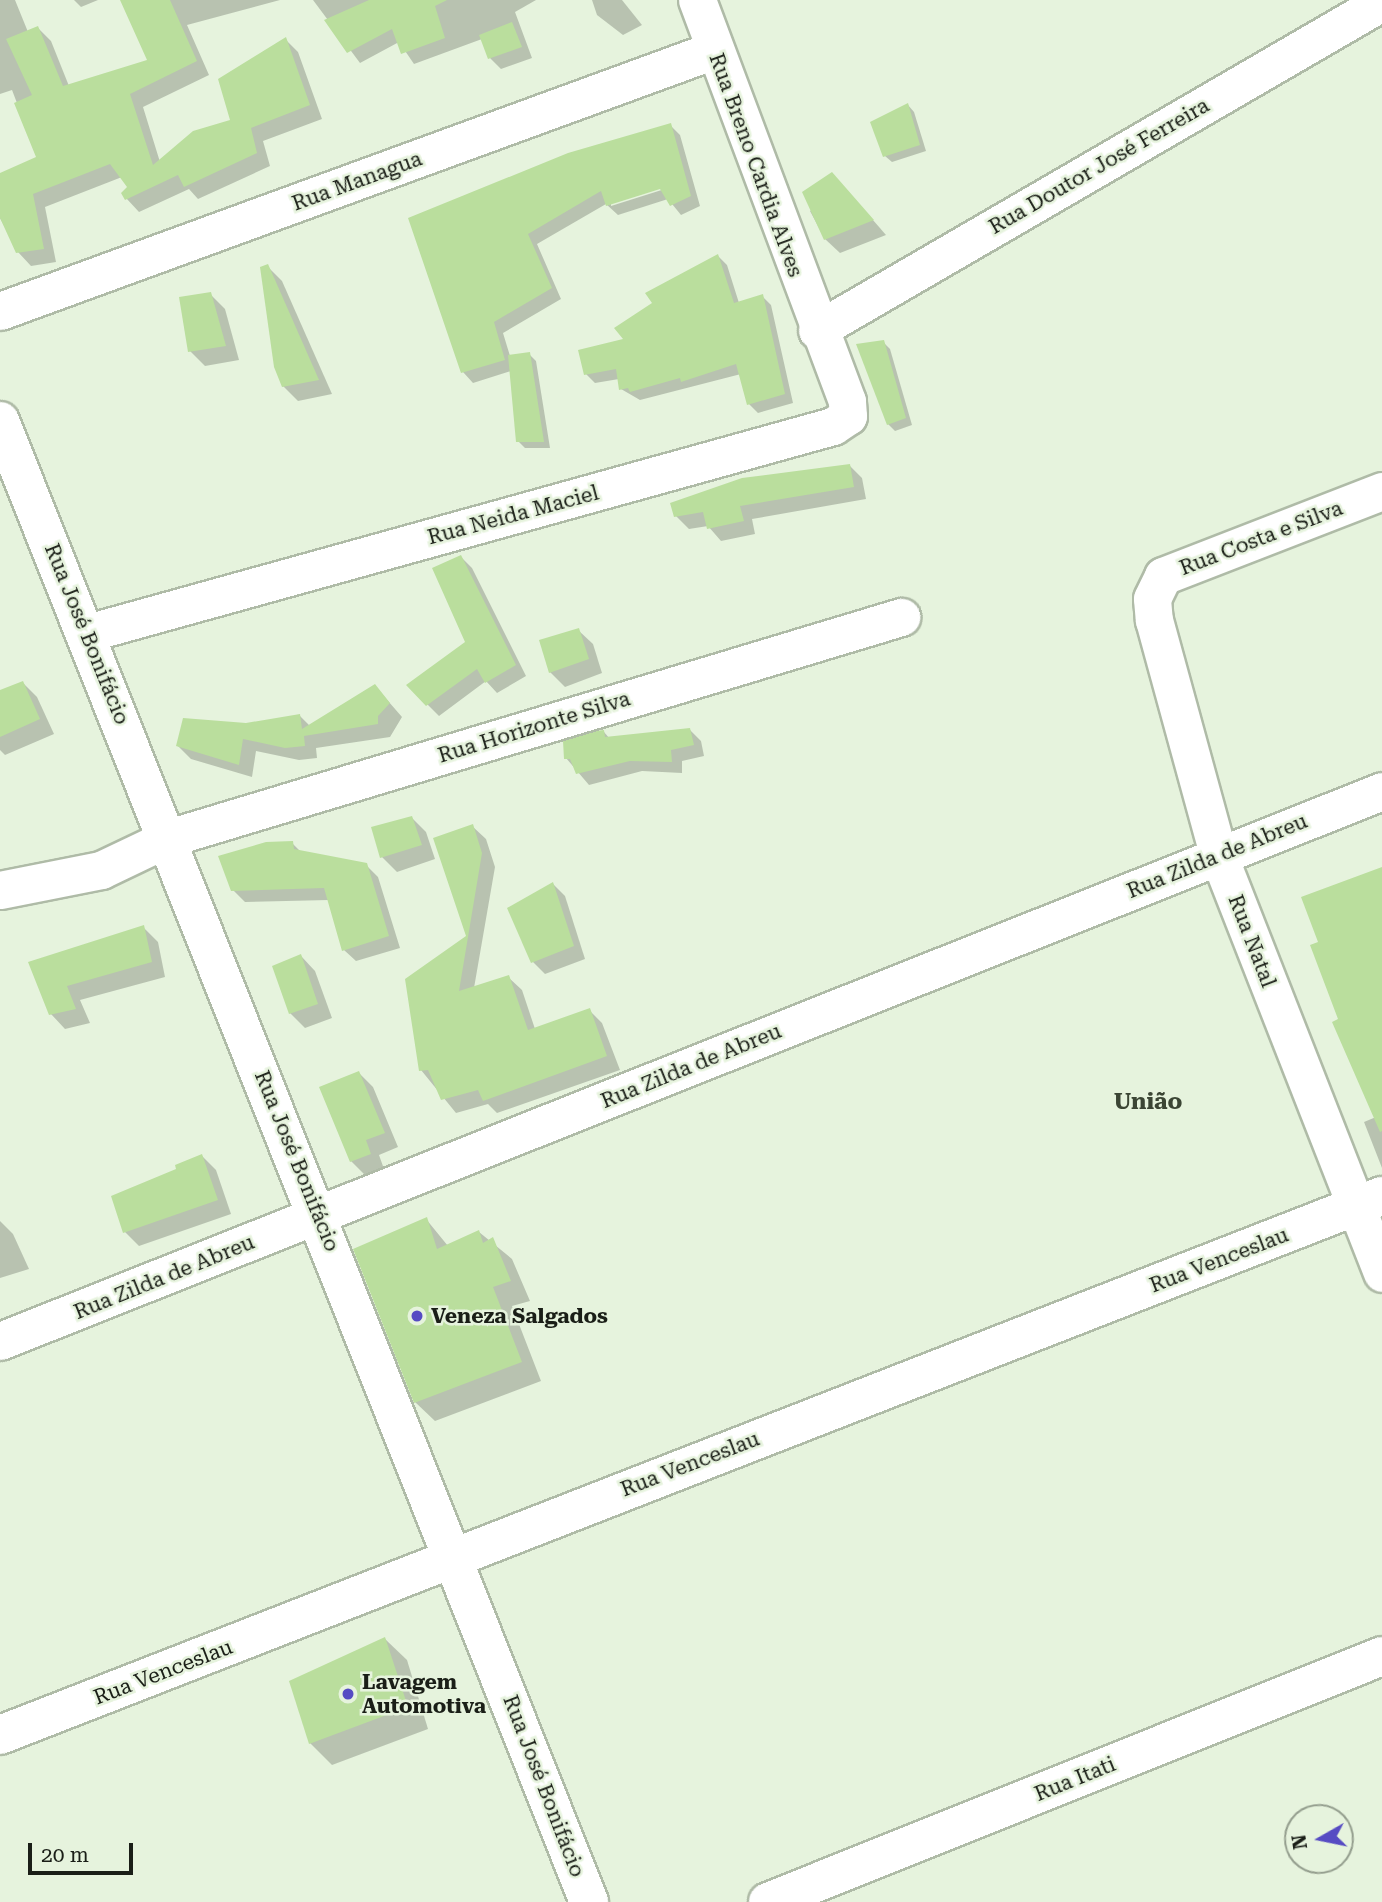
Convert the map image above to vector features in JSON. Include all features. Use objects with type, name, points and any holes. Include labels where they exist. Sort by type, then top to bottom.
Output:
[{"type":"street","name":"Rua Breno Cardia Alves","points":[[697,0],[817,330]]},
{"type":"street","name":"Rua Doutor José Ferreira","points":[[817,330],[1382,2]]},
{"type":"street","name":"Rua Managua","points":[[0,311],[714,50]]},
{"type":"street","name":"Rua Neida Maciel","points":[[87,633],[834,426],[848,416],[847,401],[817,330]]},
{"type":"street","name":"Rua José Bonifácio","points":[[0,421],[455,1555],[589,1902]]},
{"type":"street","name":"Rua Costa e Silva","points":[[1152,599],[1163,576],[1382,491]]},
{"type":"street","name":"Rua Natal","points":[[1152,599],[1154,620],[1218,854],[1368,1201],[1382,1273]]},
{"type":"street","name":"Rua Horizonte Silva","points":[[0,890],[101,870],[168,838],[901,617]]},
{"type":"street","name":"Rua Zilda de Abreu","points":[[0,1341],[1218,854],[1382,791]]},
{"type":"street","name":"Rua Venceslau","points":[[0,1735],[455,1555],[1368,1201]]},
{"type":"street","name":"Rua Itati","points":[[768,1902],[1382,1656]]},
{"type":"building","points":[[120,0],[170,0],[197,61],[130,94],[153,165],[193,131],[230,120],[218,79],[286,37],[310,105],[251,128],[257,153],[184,187],[178,175],[125,200],[121,193],[127,187],[110,164],[33,194],[44,249],[16,253],[0,218],[0,173],[36,157],[14,103],[32,95],[6,39],[38,26],[63,86],[147,60]]},
{"type":"building","points":[[369,0],[447,0],[435,6],[445,38],[401,54],[392,29],[347,53],[324,20]]},
{"type":"building","points":[[512,22],[522,47],[488,59],[479,35]]},
{"type":"building","points":[[908,103],[920,145],[883,157],[870,122]]},
{"type":"building","points":[[671,123],[691,196],[670,206],[660,189],[606,206],[601,191],[528,234],[552,288],[494,322],[505,360],[461,373],[408,218],[568,153]]},
{"type":"building","points":[[832,172],[874,220],[824,240],[802,192]]},
{"type":"building","points":[[718,254],[734,303],[763,294],[785,394],[747,405],[736,364],[681,382],[680,378],[630,392],[628,388],[619,390],[616,369],[584,375],[578,350],[623,339],[614,328],[652,303],[645,293]]},
{"type":"building","points":[[268,264],[319,380],[282,387],[274,367],[260,267]]},
{"type":"building","points":[[211,292],[226,346],[188,352],[179,297]]},
{"type":"building","points":[[884,340],[906,418],[887,425],[856,344]]},
{"type":"building","points":[[530,352],[544,442],[516,442],[508,355]]},
{"type":"building","points":[[850,464],[854,487],[740,506],[744,521],[707,529],[703,512],[674,517],[670,503],[742,478]]},
{"type":"building","points":[[461,555],[516,665],[485,683],[477,669],[426,706],[406,685],[465,642],[432,568]]},
{"type":"building","points":[[579,628],[589,659],[549,673],[539,640]]},
{"type":"building","points":[[23,681],[40,719],[0,737],[0,690]]},
{"type":"building","points":[[375,684],[390,703],[378,716],[378,724],[304,736],[305,746],[285,748],[243,739],[239,765],[176,746],[183,718],[246,723],[300,714],[302,729]]},
{"type":"building","points":[[690,728],[694,745],[671,750],[672,762],[630,761],[576,774],[570,759],[564,759],[563,741],[595,731],[604,730],[605,737]]},
{"type":"building","points":[[412,816],[422,845],[380,858],[371,827]]},
{"type":"building","points":[[473,824],[482,853],[459,991],[509,975],[528,1030],[590,1008],[607,1056],[483,1101],[478,1090],[441,1100],[428,1070],[419,1071],[405,979],[466,936],[433,838]]},
{"type":"building","points":[[293,841],[294,849],[367,863],[389,936],[342,951],[324,888],[231,891],[218,856],[266,842]]},
{"type":"building","points":[[1382,867],[1380,1132],[1332,1022],[1338,1019],[1310,945],[1318,942],[1301,897]]},
{"type":"building","points":[[553,882],[574,946],[531,963],[507,908]]},
{"type":"building","points":[[144,925],[152,962],[67,986],[76,1009],[49,1015],[28,962]]},
{"type":"building","points":[[301,954],[318,1004],[289,1014],[272,966]]},
{"type":"building","points":[[359,1071],[385,1133],[366,1140],[371,1154],[350,1162],[319,1087]]},
{"type":"building","points":[[202,1154],[218,1200],[123,1233],[111,1196],[176,1169],[175,1165]]},
{"type":"building","name":"Veneza Salgados","points":[[427,1217],[437,1249],[479,1230],[483,1243],[493,1237],[511,1281],[493,1287],[522,1362],[414,1403],[353,1249]]},
{"type":"building","name":"Lavagem Automotiva","points":[[385,1637],[408,1707],[309,1744],[289,1681]]},
{"type":"place","name":"Veneza Salgados","points":[[417,1316]]},
{"type":"place","name":"Lavagem Automotiva","points":[[348,1694]]},
{"type":"district","name":"União","points":[[1148,1102]]}]
